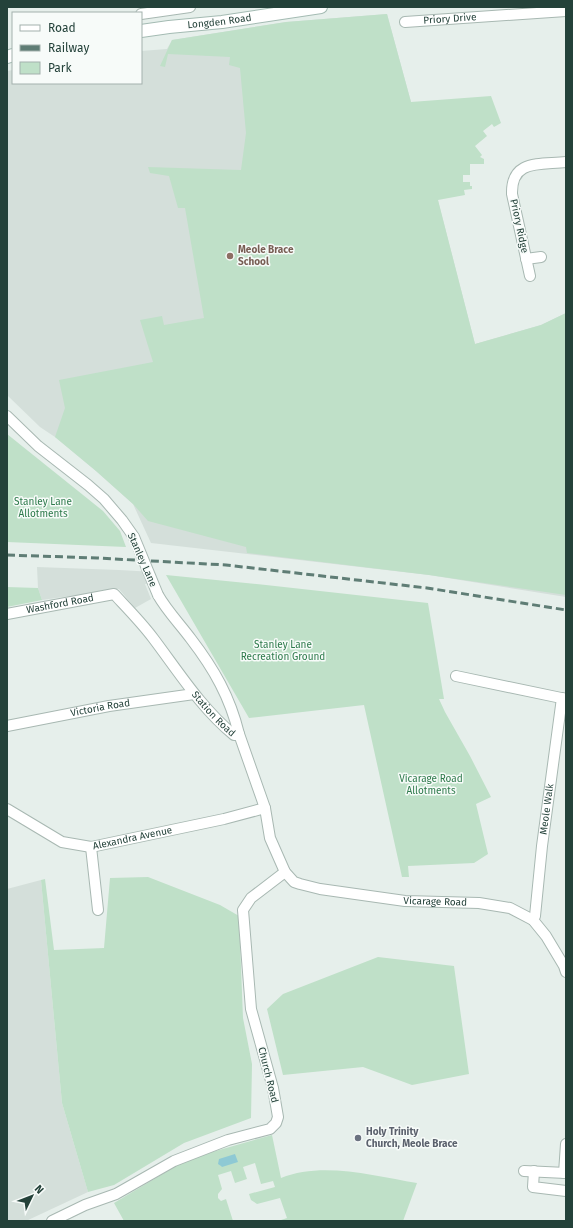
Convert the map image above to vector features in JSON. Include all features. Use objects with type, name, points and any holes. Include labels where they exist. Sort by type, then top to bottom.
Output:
[{"type":"street","points":[[142,14],[190,7]]},
{"type":"street","name":"Longden Road","points":[[142,31],[222,22],[279,10],[321,7]]},
{"type":"street","name":"Priory Drive","points":[[405,22],[566,11]]},
{"type":"street","name":"Priory Ridge","points":[[530,276],[512,194],[514,178],[517,173],[527,167],[566,162]]},
{"type":"street","name":"Priory Ridge","points":[[526,259],[541,256]]},
{"type":"street","name":"Stanley Lane","points":[[7,416],[38,446],[104,499],[122,520],[134,537],[164,606],[191,638],[218,678],[234,713],[239,734]]},
{"type":"street","name":"Washford Road","points":[[7,614],[114,594]]},
{"type":"street","name":"Station Road","points":[[114,594],[152,636],[194,694],[222,725],[234,735],[239,734],[265,808],[270,838],[285,872]]},
{"type":"street","name":"Meole Walk","points":[[456,676],[564,698],[542,846],[535,916],[533,920]]},
{"type":"street","name":"Victoria Road","points":[[7,726],[109,706],[194,694]]},
{"type":"street","name":"Alexandra Avenue","points":[[7,809],[62,842],[91,847],[224,819],[265,808]]},
{"type":"street","points":[[91,847],[98,910]]},
{"type":"street","name":"Vicarage Road","points":[[285,872],[294,882],[320,889],[405,901],[479,903],[510,908],[533,920],[546,936],[565,968]]},
{"type":"street","name":"Church Road","points":[[52,1221],[82,1206],[116,1194],[174,1161],[228,1140],[270,1129],[276,1123],[278,1117],[273,1088],[251,1010],[243,910],[252,898],[285,872]]},
{"type":"street","points":[[566,1144],[565,1173],[529,1171],[533,1187],[566,1190]]},
{"type":"shaded area","name":"Meole Brace School","points":[[387,14],[419,127],[475,344],[541,325],[566,313],[566,597],[429,575],[151,543],[133,504],[55,437],[40,427],[7,395],[7,71],[12,70],[12,84],[142,84],[142,51],[167,49],[172,40],[286,22]]},
{"type":"shaded area","points":[[37,567],[155,572],[159,583],[145,584],[151,599],[135,608],[119,589],[42,600],[38,588]]},
{"type":"shaded area","points":[[41,880],[62,1103],[88,1192],[26,1221],[7,1221],[7,889]]},
{"type":"green space","name":"Meole Brace School","points":[[387,14],[411,102],[491,96],[501,123],[494,127],[492,124],[483,131],[487,136],[475,146],[482,155],[480,157],[484,159],[484,164],[470,164],[470,175],[463,175],[463,182],[470,182],[472,189],[464,190],[465,195],[438,200],[475,344],[541,325],[566,313],[566,595],[429,575],[247,553],[246,547],[148,521],[133,504],[55,437],[65,408],[59,380],[153,362],[140,320],[162,316],[164,325],[204,318],[185,208],[178,208],[169,176],[150,173],[148,167],[241,170],[246,133],[240,68],[229,65],[230,57],[168,54],[165,67],[160,66],[172,40],[286,22]]},
{"type":"green space","name":"Stanley Lane Allotments","points":[[7,434],[103,511],[120,531],[126,547],[7,542]]},
{"type":"green space","name":"Stanley Lane Recreation Ground","points":[[166,575],[428,603],[444,699],[439,699],[491,797],[476,804],[488,854],[474,863],[408,866],[409,877],[402,877],[364,705],[249,718]]},
{"type":"green space","points":[[7,587],[38,588],[42,600],[7,607]]},
{"type":"green space","points":[[148,877],[220,905],[239,916],[243,1018],[252,1064],[251,1118],[184,1143],[114,1185],[88,1192],[62,1103],[41,880],[45,879],[54,950],[104,948],[110,878]]},
{"type":"green space","points":[[378,957],[454,966],[469,1074],[412,1085],[363,1067],[283,1075],[267,1009],[283,994]]},
{"type":"green space","points":[[272,1135],[281,1178],[297,1173],[331,1170],[366,1174],[417,1183],[403,1221],[278,1221],[287,1218],[280,1198],[257,1204],[251,1200],[249,1194],[275,1187],[273,1181],[261,1184],[255,1163],[243,1167],[247,1179],[235,1183],[231,1171],[218,1175],[222,1189],[218,1194],[218,1198],[221,1201],[226,1199],[233,1221],[124,1221],[114,1203],[181,1163],[205,1154]]},
{"type":"water","points":[[235,1154],[238,1162],[222,1167],[218,1164],[219,1159]]},
{"type":"railway","points":[[7,555],[226,565],[427,588],[566,610]]},
{"type":"place","name":"Meole Brace School","points":[[230,256]]},
{"type":"place","name":"Holy Trinity Church, Meole Brace","points":[[358,1138]]},
{"type":"park label","name":"Vicarage Road Allotments","points":[[431,784]]}]
